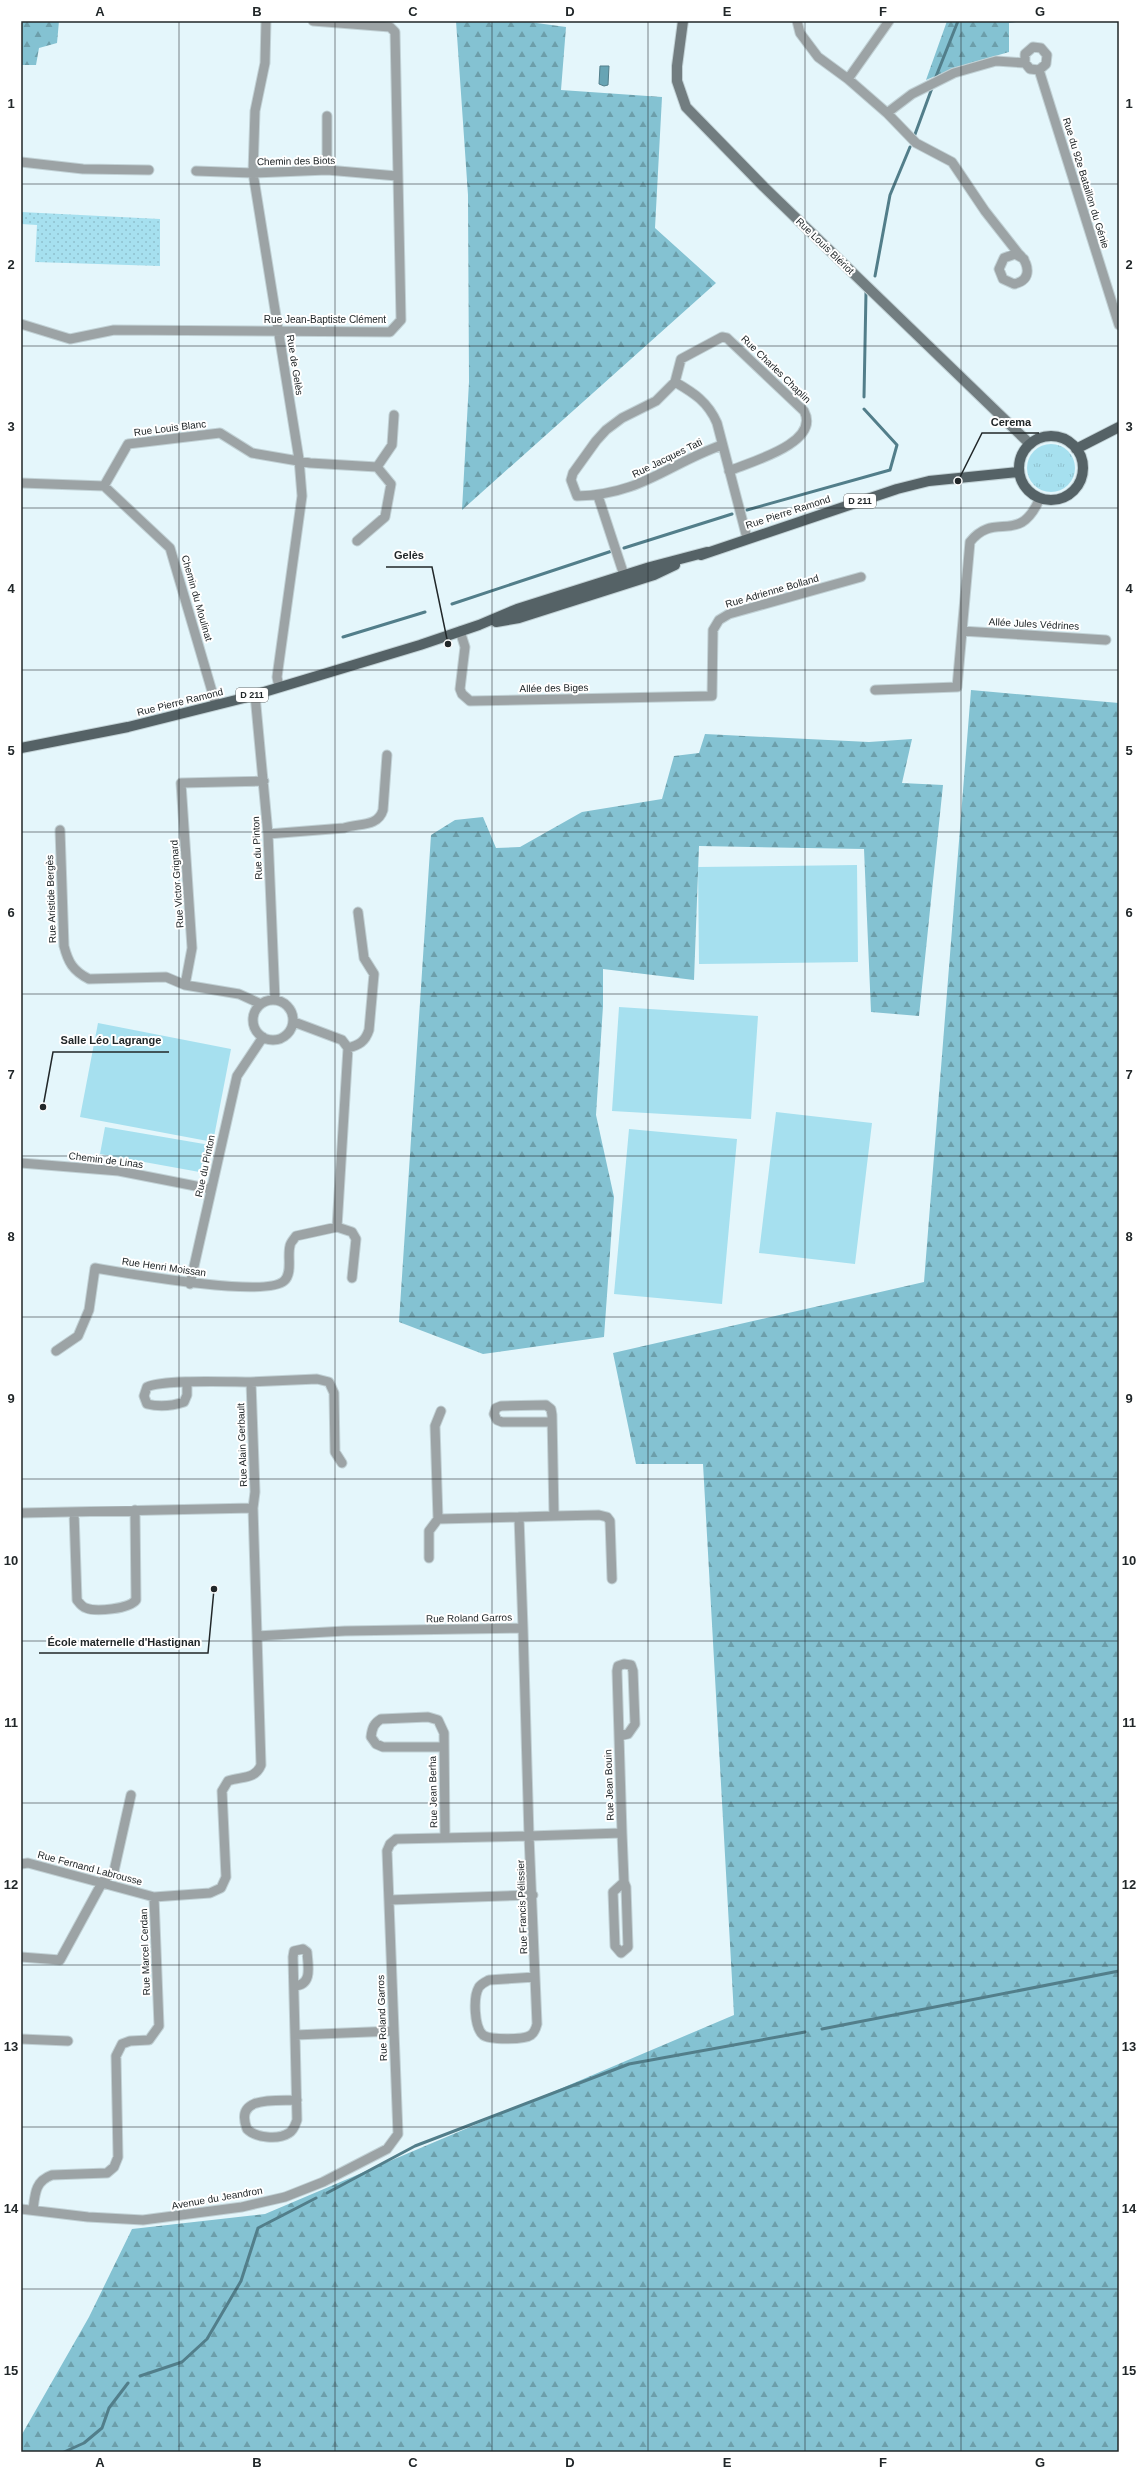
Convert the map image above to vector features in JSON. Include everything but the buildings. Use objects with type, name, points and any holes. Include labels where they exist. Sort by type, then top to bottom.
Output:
[{"type":"main road","points":[[1076,449],[1119,427]]},
{"type":"main road","points":[[1049,436],[1059,437],[1076,449],[1083,466],[1078,484],[1071,492],[1062,498],[1051,500],[1040,498],[1026,488],[1019,472],[1023,452],[1030,444],[1049,436]]},
{"type":"main road","name":"Rue Pierre Ramond","points":[[21,748],[98,734],[279,688],[479,625],[517,609],[624,575],[707,552],[897,489],[929,481],[1019,472]]},
{"type":"main road","name":"Rue Pierre Ramond","points":[[479,625],[519,618],[646,577],[707,552]]},
{"type":"street","name":"Rue de Gelès","points":[[266,21],[264,63],[255,111],[253,173],[299,460],[302,496],[276,677],[279,688]]},
{"type":"street","name":"Rue Jean-Baptiste Clément","points":[[21,324],[70,339],[114,330],[390,332],[401,320],[394,32],[390,27],[313,21]]},
{"type":"street","name":"Rue Louis Blériot","points":[[683,21],[677,76],[686,107],[764,187],[1030,444]]},
{"type":"street","points":[[797,21],[800,33],[818,57],[848,79],[887,113],[916,143],[952,162],[985,211],[1024,259]]},
{"type":"street","points":[[848,79],[889,21]]},
{"type":"street","points":[[887,113],[912,94],[954,73],[996,61],[1025,63],[1030,69],[1039,70],[1044,67],[1047,59],[1046,52],[1040,48],[1033,47],[1028,50],[1025,63]]},
{"type":"street","name":"Rue du 92e Bataillon du Génie","points":[[1039,70],[1119,325]]},
{"type":"street","points":[[327,116],[327,170]]},
{"type":"street","points":[[21,162],[83,169],[149,170]]},
{"type":"street","name":"Chemin des Biots","points":[[196,171],[253,173],[327,170],[397,176]]},
{"type":"street","name":"Rue Charles Chaplin","points":[[675,382],[681,359],[722,337],[728,338],[804,411],[807,420],[805,430],[795,442],[729,471]]},
{"type":"street","points":[[675,382],[698,396],[707,405],[717,423],[748,538]]},
{"type":"street","name":"Rue Jacques Tati","points":[[675,382],[656,401],[622,418],[606,430],[573,473],[572,487],[577,496],[598,496],[641,484],[705,451],[722,445]]},
{"type":"street","points":[[357,540],[385,517],[390,484],[377,466],[392,445],[394,415]]},
{"type":"street","name":"Rue Louis Blanc","points":[[104,486],[128,444],[220,433],[252,453],[310,463],[377,466]]},
{"type":"street","points":[[21,483],[104,486]]},
{"type":"street","name":"Chemin du Moulinat","points":[[104,486],[170,548],[216,705]]},
{"type":"street","points":[[598,496],[624,575]]},
{"type":"street","points":[[875,690],[957,687],[970,542],[977,534],[990,527],[1015,526],[1025,522],[1034,513],[1040,498]]},
{"type":"street","name":"Rue Adrienne Bolland","points":[[712,696],[713,630],[719,620],[729,614],[861,577]]},
{"type":"street","name":"Allée des Biges","points":[[460,631],[464,647],[460,689],[462,694],[470,701],[712,696]]},
{"type":"street","name":"Allée Jules Védrines","points":[[962,631],[1106,640]]},
{"type":"street","name":"Rue du Pinton","points":[[255,694],[268,834],[275,1000]]},
{"type":"street","points":[[268,834],[344,828],[355,824],[375,822],[380,818],[383,810],[388,755]]},
{"type":"street","name":"Rue Victor Grignard","points":[[185,985],[192,948],[181,783],[264,781]]},
{"type":"street","name":"Rue Aristide Bergès","points":[[60,830],[64,946],[68,962],[80,974],[89,979],[166,977],[185,985]]},
{"type":"street","points":[[348,1048],[360,1045],[369,1030],[374,974],[364,958],[358,912]]},
{"type":"street","points":[[185,985],[239,994],[261,1004],[275,1000],[287,1005],[291,1011],[294,1022],[291,1030],[282,1039],[275,1040],[263,1037],[255,1029],[253,1018],[261,1004]]},
{"type":"street","points":[[294,1022],[342,1040],[348,1048],[337,1227],[352,1232],[356,1239],[352,1278]]},
{"type":"street","name":"Rue du Pinton","points":[[190,1284],[237,1076],[263,1037]]},
{"type":"street","name":"Chemin de Linas","points":[[21,1162],[119,1171],[211,1189]]},
{"type":"street","name":"Rue Henri Moissan","points":[[56,1351],[78,1336],[90,1310],[95,1268],[190,1284],[270,1287],[284,1281],[289,1273],[290,1245],[296,1236],[337,1227]]},
{"type":"street","points":[[187,1383],[187,1395],[184,1402],[175,1405],[154,1406],[147,1404],[144,1396],[147,1388],[154,1384],[317,1379],[329,1382],[334,1393],[335,1452],[342,1463]]},
{"type":"street","name":"Rue Alain Gerbault","points":[[251,1382],[255,1492],[253,1508]]},
{"type":"street","points":[[552,1422],[502,1422],[497,1420],[494,1414],[496,1408],[501,1406],[546,1405],[551,1409],[552,1422],[554,1516]]},
{"type":"street","points":[[429,1558],[429,1531],[438,1519],[435,1426],[441,1411]]},
{"type":"street","points":[[21,1513],[253,1508],[257,1636]]},
{"type":"street","points":[[74,1512],[77,1600],[88,1609],[126,1608],[136,1600],[135,1510]]},
{"type":"street","points":[[438,1519],[599,1515],[607,1517],[610,1522],[612,1579]]},
{"type":"street","points":[[519,1517],[523,1628]]},
{"type":"street","name":"Rue Roland Garros","points":[[257,1636],[345,1631],[523,1628],[529,1836],[396,1839],[390,1844],[386,1851],[398,2134]]},
{"type":"street","name":"Rue Marcel Cerdan","points":[[33,2210],[36,2188],[45,2177],[52,2175],[107,2173],[114,2168],[118,2157],[116,2056],[122,2044],[130,2041],[149,2040],[159,2026],[154,1897],[210,1893],[216,1891],[224,1885],[226,1877],[222,1791],[228,1781],[249,1777],[254,1774],[260,1765],[257,1636]]},
{"type":"street","name":"Rue Jean Bouin","points":[[619,1736],[633,1730],[635,1724],[633,1671],[631,1665],[624,1664],[618,1666],[617,1671],[619,1736],[622,1833],[628,1946],[621,1953],[615,1946],[613,1892],[624,1882]]},
{"type":"street","name":"Rue Jean Berha","points":[[443,1746],[384,1747],[376,1744],[371,1737],[372,1729],[376,1722],[381,1719],[434,1718],[442,1729],[443,1746],[445,1837]]},
{"type":"street","points":[[21,1957],[60,1960],[103,1881],[114,1871],[131,1796]]},
{"type":"street","name":"Rue Jean Bouin","points":[[529,1836],[622,1833]]},
{"type":"street","name":"Rue Francis Pélissier","points":[[529,1836],[533,1895],[537,2024],[531,2035],[524,2038],[490,2039],[483,2036],[478,2024],[476,1996],[478,1988],[483,1982],[489,1980],[535,1977]]},
{"type":"street","name":"Rue Fernand Labrousse","points":[[21,1864],[28,1863],[103,1881],[154,1897]]},
{"type":"street","points":[[389,1900],[533,1895]]},
{"type":"street","points":[[294,1986],[297,2120],[290,2133],[284,2135],[259,2136],[247,2129],[245,2115],[247,2107],[255,2102],[296,2100]]},
{"type":"street","points":[[295,2035],[394,2030]]},
{"type":"street","points":[[21,2039],[68,2041]]},
{"type":"street","name":"Avenue du Jeandron","points":[[21,2209],[88,2217],[143,2220],[242,2207],[285,2197],[323,2182],[387,2149],[398,2134]]},
{"type":"green space","points":[[21,21],[59,21],[57,43],[39,48],[36,65],[21,65]]},
{"type":"green space","points":[[456,21],[522,21],[566,27],[561,90],[662,97],[655,228],[716,283],[462,510],[469,382],[468,195]]},
{"type":"green space","points":[[947,21],[1024,21],[1009,23],[1009,52],[957,67],[926,80]]},
{"type":"green space","points":[[21,212],[160,219],[160,266],[35,262],[37,225],[21,224]]},
{"type":"green space","points":[[1046,444],[1056,444],[1065,448],[1071,454],[1074,459],[1074,477],[1065,488],[1056,492],[1046,492],[1037,488],[1031,482],[1027,473],[1027,463],[1031,454],[1037,448]]},
{"type":"green space","points":[[971,690],[1119,703],[1119,2452],[21,2452],[21,2436],[89,2317],[132,2229],[265,2214],[734,2015],[703,1464],[636,1464],[613,1353],[924,1282]]},
{"type":"green space","points":[[705,734],[869,742],[912,739],[902,783],[943,785],[919,1016],[871,1012],[864,849],[699,846],[694,980],[603,969],[603,1006],[596,1115],[614,1197],[604,1337],[483,1354],[399,1322],[431,835],[455,820],[483,817],[496,848],[520,847],[582,812],[662,799],[674,756],[699,753]]},
{"type":"green space","points":[[857,865],[858,962],[699,964],[698,867]]},
{"type":"green space","points":[[619,1007],[758,1016],[751,1119],[612,1111]]},
{"type":"green space","points":[[98,1023],[231,1049],[213,1142],[80,1117]]},
{"type":"green space","points":[[776,1112],[872,1123],[855,1264],[759,1253]]},
{"type":"green space","points":[[105,1127],[210,1145],[205,1173],[100,1154]]},
{"type":"green space","points":[[629,1129],[737,1139],[722,1304],[614,1294]]},
{"type":"shaded area","points":[[600,66],[609,66],[608,85],[604,86],[599,84]]},
{"type":"waterway","points":[[935,79],[958,21]]},
{"type":"waterway","points":[[914,137],[932,88]]},
{"type":"waterway","points":[[875,276],[890,195],[910,147]]},
{"type":"waterway","points":[[864,397],[866,292]]},
{"type":"waterway","points":[[747,510],[890,470],[897,445],[864,409]]},
{"type":"waterway","points":[[624,548],[732,514]]},
{"type":"waterway","points":[[452,604],[612,551]]},
{"type":"waterway","points":[[343,637],[425,612]]},
{"type":"waterway","points":[[822,2029],[1119,1971]]},
{"type":"waterway","points":[[327,2193],[415,2146],[629,2064],[805,2032]]},
{"type":"waterway","points":[[140,2376],[182,2362],[207,2339],[241,2281],[258,2228],[316,2198]]},
{"type":"waterway","points":[[64,2452],[84,2443],[102,2428],[109,2408],[128,2383]]},
{"type":"place","name":"Cerema","points":[[958,481]]},
{"type":"place","name":"Gelès","points":[[448,644]]},
{"type":"place","name":"Salle Léo Lagrange","points":[[43,1107]]},
{"type":"place","name":"École maternelle d'Hastignan","points":[[214,1589]]}]
